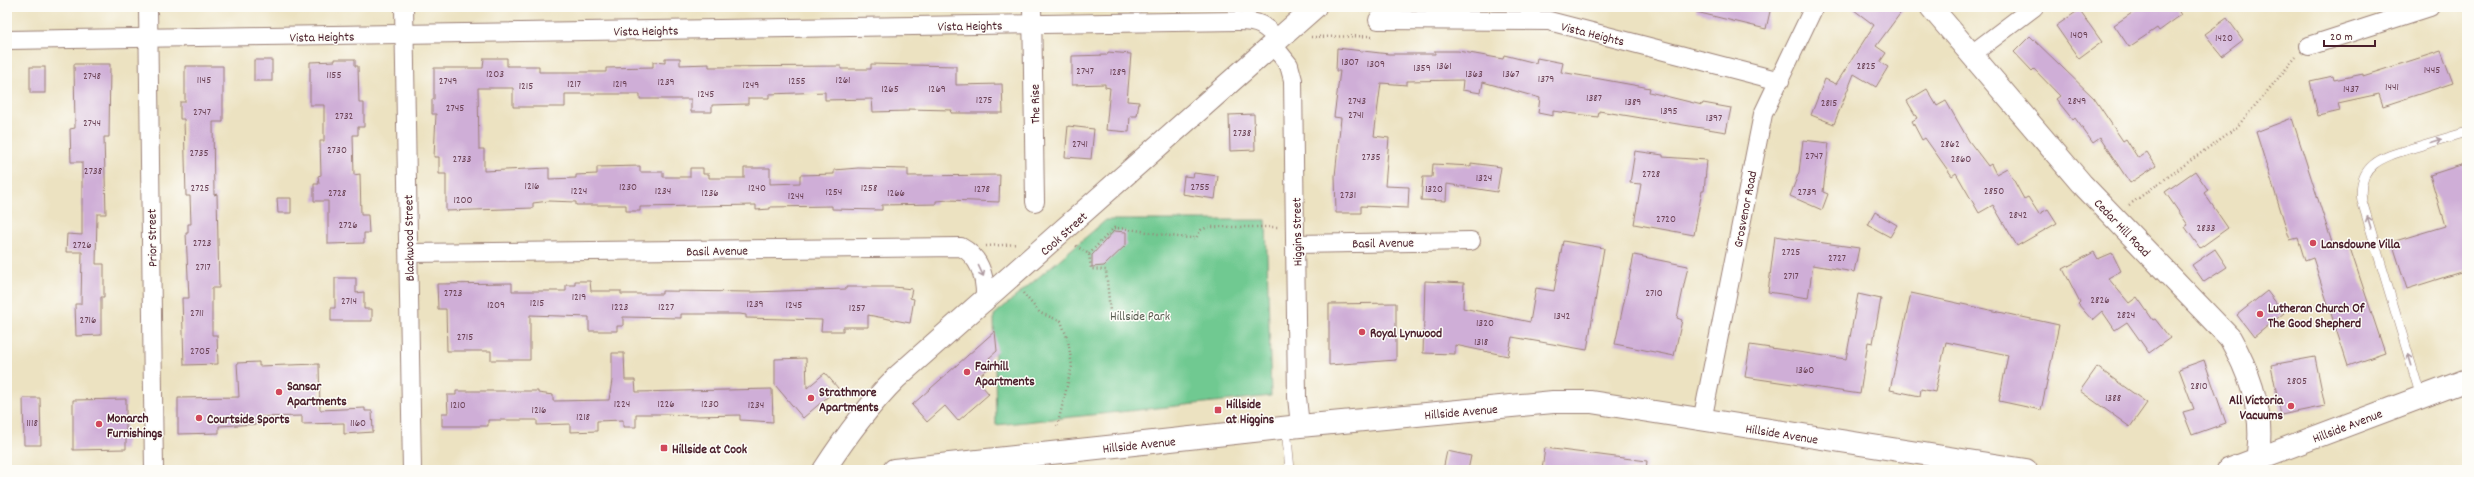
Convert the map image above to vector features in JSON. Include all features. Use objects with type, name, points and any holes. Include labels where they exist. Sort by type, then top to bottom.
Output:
[{"type":"main road","name":"Cook Street","points":[[824,470],[849,431],[869,405],[1315,7]]},
{"type":"main road","name":"Cedar Hill Road","points":[[1931,7],[2113,217],[2230,338],[2244,364],[2252,387],[2259,426],[2255,465]]},
{"type":"main road","name":"Hillside Avenue","points":[[2228,470],[2255,465],[2421,397],[2467,380]]},
{"type":"main road","name":"Hillside Avenue","points":[[894,470],[1293,427],[1553,402],[1591,402],[1702,421],[2026,470]]},
{"type":"street","name":"Prior Street","points":[[148,7],[154,470]]},
{"type":"street","name":"Blackwood Street","points":[[404,7],[412,470]]},
{"type":"street","name":"Grosvenor Road","points":[[1702,421],[1763,114],[1814,7]]},
{"type":"street","points":[[1972,54],[2034,7]]},
{"type":"street","points":[[2309,46],[2430,7]]},
{"type":"street","name":"Vista Heights","points":[[7,40],[404,34],[1032,15],[1255,21],[1266,27],[1276,42]]},
{"type":"street","name":"The Rise","points":[[1032,15],[1035,202]]},
{"type":"street","name":"Vista Heights","points":[[1378,28],[1549,21],[1780,81]]},
{"type":"street","name":"Higgins Street","points":[[1276,42],[1289,65],[1293,80],[1297,396],[1293,427]]},
{"type":"street","name":"Basil Avenue","points":[[1296,236],[1471,241]]},
{"type":"street","points":[[961,247],[969,251],[982,272],[986,284],[985,302]]},
{"type":"street","name":"Basil Avenue","points":[[409,253],[961,247]]},
{"type":"lane","points":[[2421,397],[2362,201],[2361,186],[2366,173],[2381,159],[2467,132]]},
{"type":"lane","points":[[1290,470],[1293,427]]},
{"type":"path","points":[[1276,42],[1378,28]]},
{"type":"path","points":[[2113,217],[2236,126],[2289,63],[2309,46]]},
{"type":"path","points":[[1110,311],[1106,270],[1090,269],[1089,254],[1114,228],[1128,229],[1141,233],[1169,234],[1175,238],[1196,238],[1202,230],[1208,226],[1296,236]]},
{"type":"path","points":[[961,247],[1022,244]]},
{"type":"path","points":[[1076,246],[1089,254]]},
{"type":"path","points":[[1023,293],[1040,313],[1061,321],[1068,340],[1072,366],[1057,427]]},
{"type":"green space","name":"Hillside Park","points":[[1106,220],[1266,220],[1271,396],[996,425],[994,315]]},
{"type":"building","points":[[1697,7],[1771,7],[1766,29],[1696,12]]},
{"type":"building","points":[[1850,7],[1905,7],[1876,46],[1886,53],[1880,62],[1888,67],[1876,87],[1854,74],[1834,124],[1811,115],[1825,79],[1836,84],[1874,25]]},
{"type":"building","points":[[2141,7],[2176,7],[2181,15],[2159,31],[2157,28],[2129,47],[2114,25]]},
{"type":"building","points":[[2079,10],[2102,42],[2079,59],[2056,26]]},
{"type":"building","points":[[2227,18],[2243,40],[2222,56],[2205,34]]},
{"type":"building","points":[[2030,36],[2094,98],[2123,141],[2126,139],[2138,158],[2147,152],[2156,166],[2130,183],[2100,138],[2093,143],[2075,118],[2073,120],[2056,99],[2060,96],[2034,69],[2032,71],[2014,52]]},
{"type":"building","points":[[1337,48],[1389,54],[1435,54],[1435,51],[1458,51],[1503,59],[1504,55],[1536,63],[1537,58],[1563,63],[1561,72],[1650,88],[1649,92],[1702,105],[1703,103],[1731,108],[1726,132],[1599,111],[1598,117],[1553,111],[1553,116],[1538,113],[1540,98],[1483,82],[1481,93],[1462,90],[1463,80],[1407,81],[1407,85],[1381,83],[1374,136],[1389,138],[1385,186],[1409,187],[1408,208],[1361,206],[1361,213],[1336,213],[1335,176],[1341,118],[1334,117],[1340,71],[1336,71]]},
{"type":"building","points":[[2441,51],[2453,83],[2383,106],[2379,94],[2338,103],[2340,111],[2318,116],[2310,81],[2333,76],[2334,80],[2363,74],[2363,76]]},
{"type":"building","points":[[1108,52],[1131,54],[1127,101],[1139,102],[1137,116],[1130,116],[1129,132],[1106,130],[1110,88],[1105,87],[1105,84],[1072,85],[1072,56],[1107,55]]},
{"type":"building","points":[[484,58],[507,58],[507,66],[539,66],[539,72],[606,72],[606,68],[653,67],[653,62],[665,63],[665,58],[680,58],[680,65],[709,64],[709,67],[841,66],[841,69],[871,69],[871,64],[956,66],[956,85],[1002,84],[1003,113],[951,113],[952,110],[908,109],[908,111],[873,112],[872,99],[825,100],[825,92],[769,94],[769,98],[748,98],[748,104],[712,105],[712,112],[691,112],[691,99],[640,99],[640,94],[565,94],[565,107],[513,107],[513,88],[478,88],[479,149],[484,149],[484,171],[549,168],[549,179],[576,178],[576,175],[597,174],[597,167],[640,166],[640,172],[663,172],[663,177],[690,177],[690,168],[703,168],[703,174],[709,174],[709,178],[744,178],[744,168],[770,168],[770,184],[800,183],[800,175],[834,174],[834,170],[858,168],[908,169],[908,176],[1000,175],[999,202],[949,200],[936,201],[936,204],[882,205],[882,210],[832,209],[832,206],[770,207],[770,209],[756,210],[756,205],[640,207],[640,211],[626,211],[626,205],[576,205],[576,202],[549,201],[533,203],[533,208],[446,211],[446,174],[439,174],[439,157],[434,157],[436,114],[432,114],[432,99],[434,99],[434,68],[483,68]]},
{"type":"building","points":[[335,59],[355,59],[355,66],[358,66],[359,103],[364,103],[364,127],[358,127],[358,135],[353,135],[354,175],[360,174],[361,215],[368,215],[369,233],[364,233],[364,243],[328,244],[328,201],[314,201],[314,184],[319,184],[318,176],[321,175],[320,141],[324,141],[324,105],[310,105],[310,62],[335,61]]},
{"type":"building","points":[[254,60],[272,60],[272,81],[254,81]]},
{"type":"building","points":[[74,64],[110,64],[109,137],[104,137],[106,214],[97,214],[96,264],[104,264],[104,297],[101,297],[101,335],[76,336],[75,304],[81,304],[82,252],[66,252],[67,234],[82,235],[82,162],[71,162],[70,129],[75,128]]},
{"type":"building","points":[[185,66],[223,66],[223,122],[213,122],[214,195],[217,194],[219,288],[212,288],[212,335],[217,335],[218,364],[184,365],[182,298],[189,298],[186,233],[188,233],[188,224],[191,224],[190,196],[186,196],[184,119],[180,119],[180,102],[185,102]]},
{"type":"building","points":[[30,67],[45,67],[45,93],[30,93]]},
{"type":"building","points":[[1927,89],[1937,106],[1946,101],[1969,141],[1988,166],[1991,164],[1996,174],[2007,168],[2024,199],[2028,197],[2039,214],[2048,209],[2057,223],[2017,246],[1993,205],[1979,213],[1956,173],[1952,176],[1925,138],[1922,140],[1912,121],[1917,118],[1907,101]]},
{"type":"building","points":[[1254,114],[1255,150],[1230,151],[1229,115]]},
{"type":"building","name":"Lansdowne Villa","points":[[2292,118],[2334,249],[2349,245],[2385,353],[2348,366],[2313,258],[2305,261],[2298,238],[2290,240],[2256,132]]},
{"type":"building","points":[[1068,126],[1094,129],[1091,159],[1065,157]]},
{"type":"building","points":[[1803,140],[1829,143],[1823,192],[1828,194],[1822,210],[1790,196],[1799,172]]},
{"type":"building","points":[[1635,151],[1663,155],[1663,157],[1707,160],[1704,191],[1702,191],[1694,235],[1634,224],[1641,184],[1630,183]]},
{"type":"building","points":[[1471,163],[1501,167],[1497,192],[1447,184],[1446,201],[1421,200],[1423,177],[1432,177],[1433,164],[1471,166]]},
{"type":"building","points":[[2467,163],[2467,270],[2407,289],[2392,242],[2445,226],[2430,175]]},
{"type":"building","points":[[2195,171],[2208,190],[2204,193],[2228,228],[2200,248],[2185,227],[2188,225],[2165,192]]},
{"type":"building","points":[[1194,173],[1218,176],[1215,199],[1182,194],[1184,176],[1193,177]]},
{"type":"building","points":[[277,198],[291,198],[291,213],[278,213]]},
{"type":"building","points":[[1875,212],[1897,225],[1890,237],[1868,225]]},
{"type":"building","points":[[1114,231],[1126,232],[1126,245],[1104,266],[1092,267],[1092,255]]},
{"type":"building","points":[[1775,236],[1859,248],[1854,272],[1813,265],[1808,298],[1768,292]]},
{"type":"building","points":[[1563,241],[1604,248],[1587,350],[1512,337],[1508,356],[1455,345],[1455,354],[1423,353],[1425,281],[1464,283],[1463,308],[1530,322],[1536,288],[1554,291]]},
{"type":"building","points":[[2215,249],[2227,267],[2204,282],[2192,265]]},
{"type":"building","points":[[2094,252],[2098,259],[2112,253],[2121,271],[2108,278],[2129,303],[2137,297],[2153,320],[2155,319],[2170,338],[2149,353],[2127,322],[2115,330],[2102,311],[2092,320],[2078,304],[2080,302],[2063,269]]},
{"type":"building","points":[[1634,255],[1688,266],[1677,318],[1682,320],[1674,356],[1615,344]]},
{"type":"building","points":[[335,278],[356,278],[356,293],[364,292],[364,309],[372,309],[372,321],[331,321],[331,308],[335,308]]},
{"type":"building","points":[[575,281],[590,281],[591,291],[621,291],[621,294],[662,294],[662,291],[753,292],[846,289],[846,287],[894,287],[912,289],[910,298],[914,299],[910,323],[868,315],[868,327],[843,327],[843,331],[821,331],[822,320],[746,318],[746,315],[740,314],[681,314],[681,318],[623,317],[623,326],[617,326],[617,331],[589,331],[589,317],[530,315],[530,360],[491,360],[491,351],[447,351],[446,309],[438,309],[437,284],[512,283],[512,291],[566,291],[566,285],[575,285]]},
{"type":"building","name":"Lutheran Church Of The Good Shepherd","points":[[2267,291],[2284,313],[2254,337],[2237,315]]},
{"type":"building","points":[[1911,293],[2059,325],[2041,410],[1999,401],[2008,355],[1946,342],[1935,392],[1921,389],[1920,396],[1890,390]]},
{"type":"building","points":[[1858,294],[1881,299],[1873,343],[1868,342],[1860,394],[1745,377],[1750,345],[1846,359]]},
{"type":"building","name":"Royal Lynwood","points":[[1396,303],[1396,360],[1329,365],[1329,304]]},
{"type":"building","name":"Fairhill Apartments","points":[[995,331],[997,351],[989,358],[993,364],[976,379],[989,394],[958,421],[945,406],[927,422],[912,405]]},
{"type":"building","points":[[612,353],[624,353],[625,380],[635,380],[636,392],[772,389],[773,422],[740,420],[740,415],[694,416],[636,414],[636,427],[623,427],[623,420],[597,421],[597,431],[570,432],[570,424],[537,425],[537,420],[488,420],[488,426],[442,426],[442,413],[448,413],[447,395],[456,395],[456,391],[538,391],[538,393],[553,395],[553,401],[609,400],[612,380]]},
{"type":"building","points":[[2315,357],[2325,406],[2281,415],[2271,365]]},
{"type":"building","points":[[806,358],[807,388],[825,373],[838,388],[803,418],[775,385],[775,359]]},
{"type":"building","points":[[2204,360],[2226,423],[2192,435],[2183,412],[2194,409],[2179,369]]},
{"type":"building","points":[[259,362],[259,366],[319,364],[320,410],[365,408],[365,411],[372,411],[373,432],[344,434],[344,423],[302,424],[302,416],[259,417],[259,424],[219,426],[219,433],[178,434],[178,398],[239,397],[237,363]]},
{"type":"building","points":[[2097,367],[2147,403],[2130,427],[2080,391]]},
{"type":"building","points":[[23,398],[40,398],[41,445],[24,445]]},
{"type":"building","name":"Monarch Furnishings","points":[[126,399],[126,449],[73,450],[73,400]]},
{"type":"building","points":[[1545,448],[1647,461],[1646,470],[1542,470]]},
{"type":"building","points":[[1447,451],[1471,456],[1468,470],[1443,470]]},
{"type":"place","name":"Lansdowne Villa","points":[[2313,243]]},
{"type":"place","name":"Lutheran Church Of The Good Shepherd","points":[[2260,314]]},
{"type":"place","name":"Royal Lynwood","points":[[1362,332]]},
{"type":"place","name":"Fairhill Apartments","points":[[967,372]]},
{"type":"place","name":"Sansar Apartments","points":[[279,392]]},
{"type":"place","name":"Strathmore Apartments","points":[[811,398]]},
{"type":"place","name":"All Victoria Vacuums","points":[[2291,406]]},
{"type":"place","name":"Hillside at Higgins","points":[[1218,410]]},
{"type":"place","name":"Courtside Sports","points":[[199,418]]},
{"type":"place","name":"Monarch Furnishings","points":[[99,424]]},
{"type":"place","name":"Hillside at Cook","points":[[664,448]]}]
